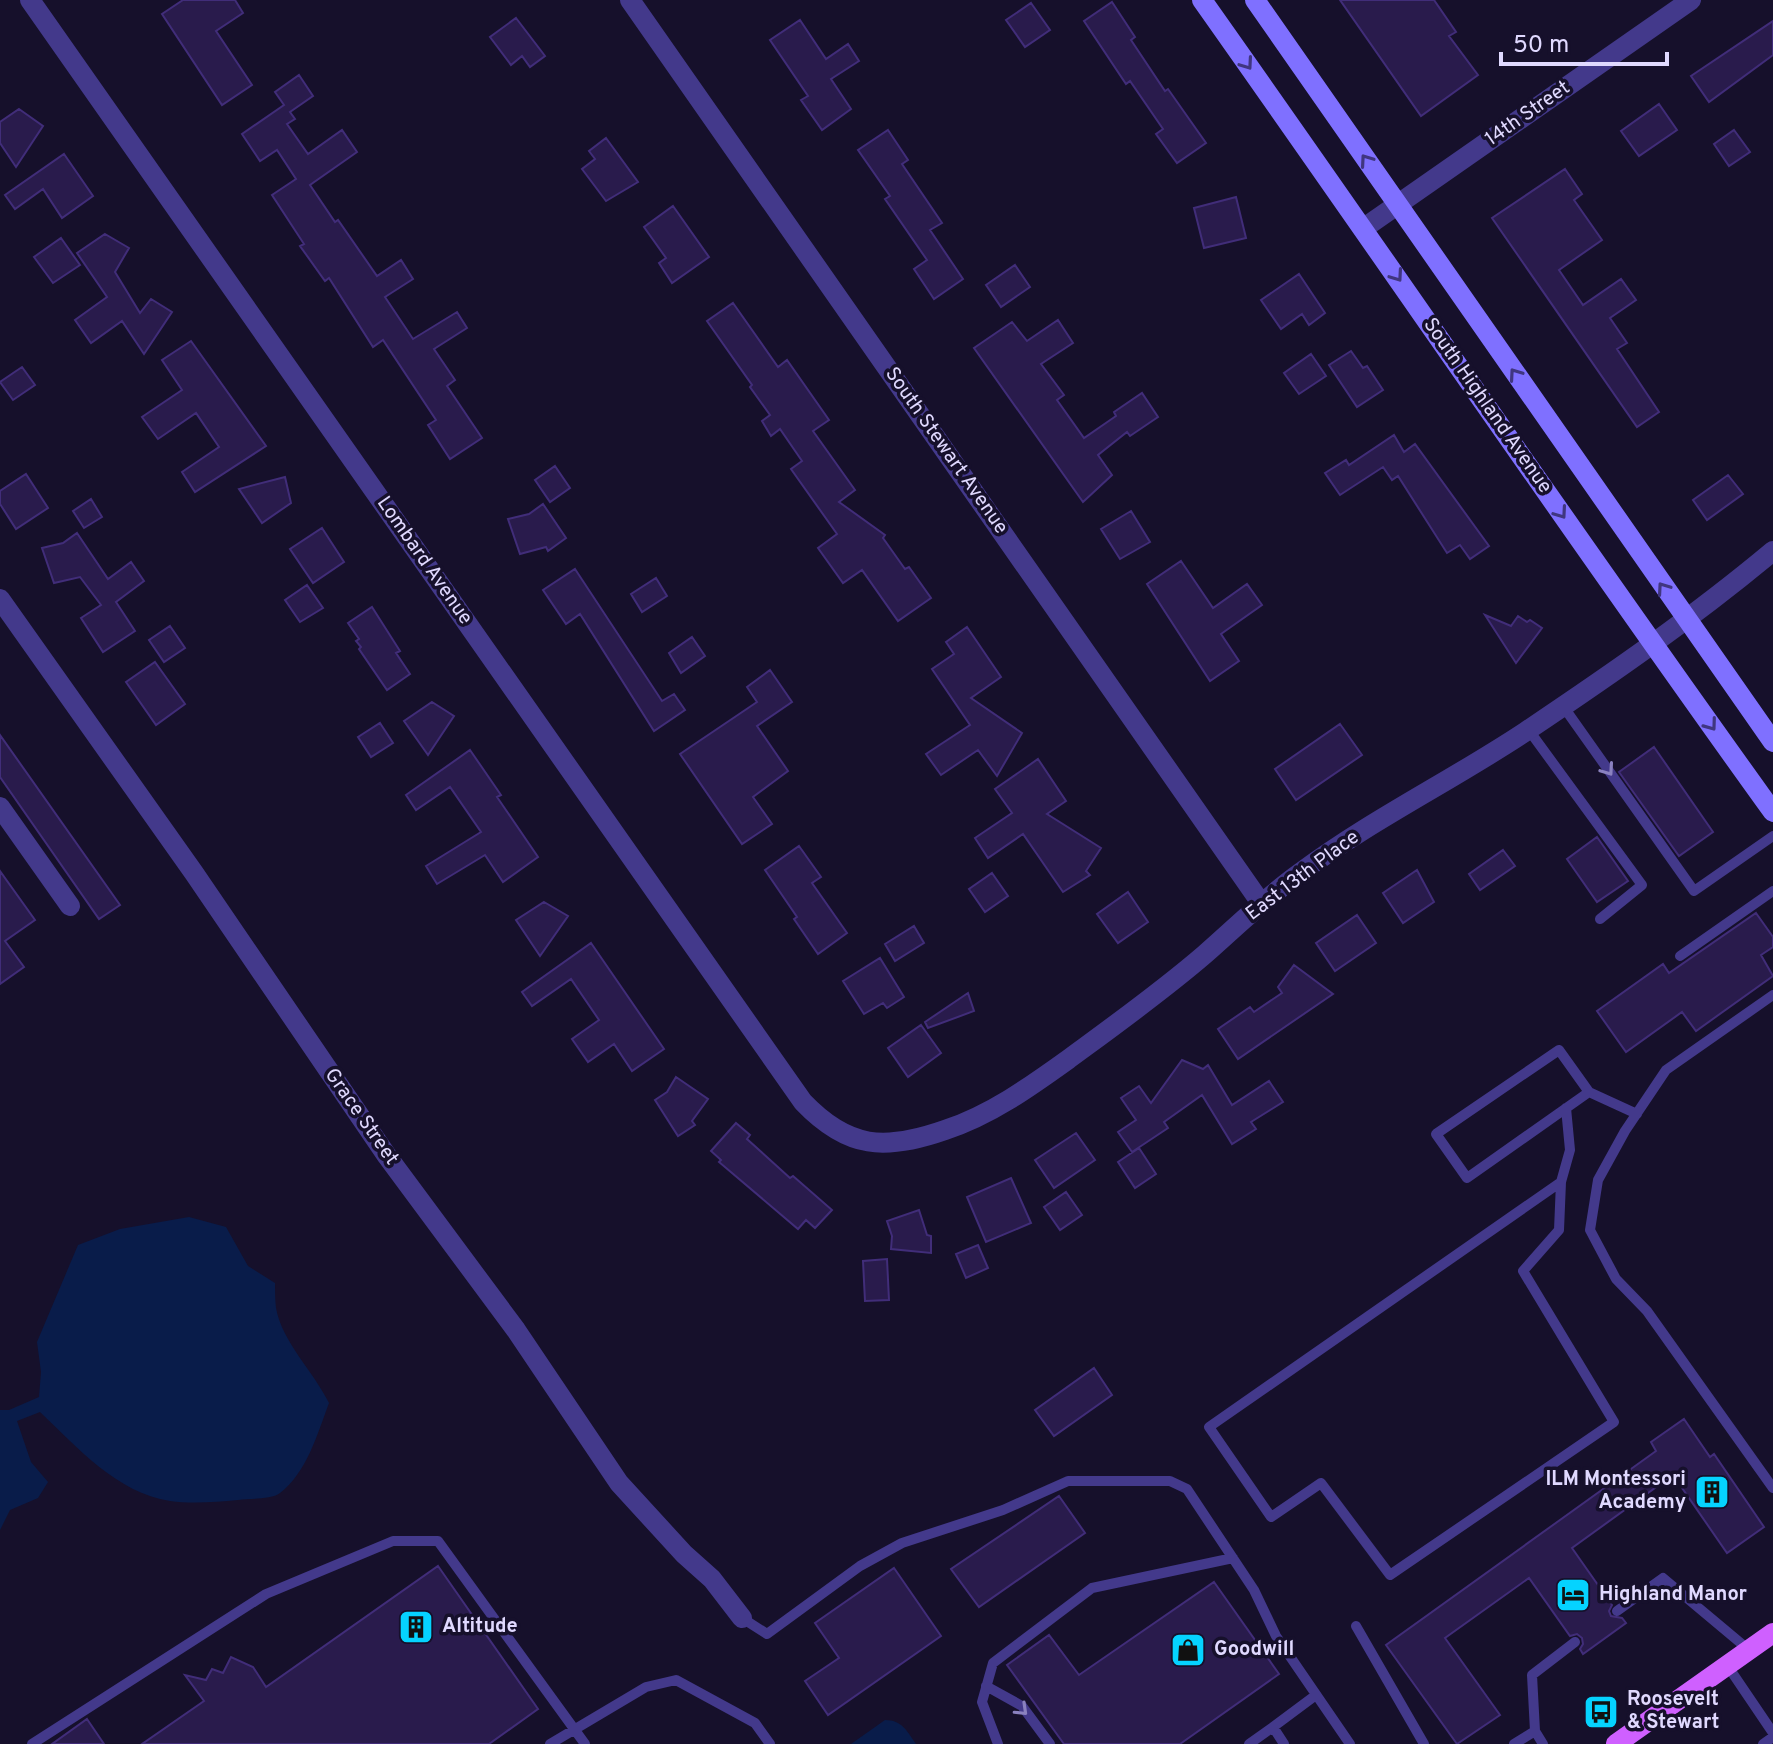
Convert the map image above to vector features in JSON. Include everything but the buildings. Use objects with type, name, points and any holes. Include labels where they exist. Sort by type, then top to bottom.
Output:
[{"type":"main road","name":"South Highland Avenue","points":[[1202,0],[1653,646],[1773,812]]},
{"type":"main road","name":"South Highland Avenue","points":[[1255,0],[1773,742]]},
{"type":"main road","points":[[1629,1740],[1773,1633]]},
{"type":"street","name":"Lombard Avenue","points":[[30,0],[803,1102],[821,1120]]},
{"type":"street","name":"South Stewart Avenue","points":[[630,0],[1261,903]]},
{"type":"street","name":"14th Street","points":[[1364,228],[1691,0]]},
{"type":"street","name":"East 13th Place","points":[[821,1120],[841,1135],[865,1143],[909,1141],[963,1124],[1023,1092],[1158,994],[1301,872],[1407,801],[1528,729],[1653,646],[1773,551]]},
{"type":"street","name":"Grace Street","points":[[0,599],[194,873],[387,1156],[516,1330],[619,1483],[684,1554],[712,1579],[742,1618]]},
{"type":"street","points":[[0,637],[18,624]]},
{"type":"street","points":[[0,807],[70,906]]},
{"type":"lane","points":[[1563,706],[1694,891],[1773,836]]},
{"type":"lane","points":[[1528,729],[1642,885],[1600,919]]},
{"type":"lane","points":[[1680,956],[1773,891]]},
{"type":"lane","points":[[1773,995],[1666,1070],[1598,1180],[1590,1230],[1616,1279],[1647,1311],[1773,1488]]},
{"type":"lane","points":[[1589,1092],[1467,1178],[1436,1134],[1559,1050],[1589,1092],[1637,1114]]},
{"type":"lane","points":[[1561,1182],[1209,1427],[1271,1517],[1321,1483],[1390,1575],[1614,1422],[1523,1271],[1559,1230],[1561,1182],[1570,1150],[1566,1108]]},
{"type":"lane","points":[[742,1618],[767,1634],[860,1566],[902,1543],[1003,1510],[1068,1481],[1170,1481],[1187,1489],[1254,1590],[1276,1636],[1350,1744]]},
{"type":"lane","points":[[32,1744],[266,1594],[393,1541],[438,1541],[585,1744]]},
{"type":"lane","points":[[998,1744],[982,1702],[993,1663],[1092,1588],[1233,1558]]},
{"type":"lane","points":[[1617,1611],[1663,1578],[1749,1650]]},
{"type":"lane","points":[[1356,1626],[1424,1744]]},
{"type":"lane","points":[[1543,1744],[1535,1731],[1532,1675],[1575,1642]]},
{"type":"lane","points":[[1727,1665],[1773,1735],[1763,1744]]},
{"type":"lane","points":[[550,1744],[646,1687],[676,1680],[755,1723],[770,1744]]},
{"type":"lane","points":[[986,1686],[1022,1706],[1050,1744]]},
{"type":"lane","points":[[1249,1744],[1316,1695]]},
{"type":"lane","points":[[1273,1727],[1284,1744]]},
{"type":"lane","points":[[1514,1744],[1535,1731]]},
{"type":"water","points":[[189,1217],[226,1227],[248,1266],[275,1283],[279,1321],[329,1403],[304,1464],[280,1493],[271,1497],[170,1501],[133,1489],[115,1479],[40,1412],[17,1421],[31,1462],[48,1482],[38,1498],[10,1510],[0,1530],[0,1410],[9,1410],[39,1397],[41,1372],[37,1342],[78,1245],[120,1229]]},
{"type":"water","points":[[885,1720],[900,1724],[916,1744],[851,1744]]},
{"type":"place","name":"ILM Montessori Academy","points":[[1712,1492]]},
{"type":"place","name":"Highland Manor","points":[[1573,1595]]},
{"type":"place","name":"Altitude","points":[[416,1627]]},
{"type":"place","name":"Goodwill","points":[[1188,1650]]},
{"type":"place","name":"Roosevelt & Stewart","points":[[1601,1712]]}]
